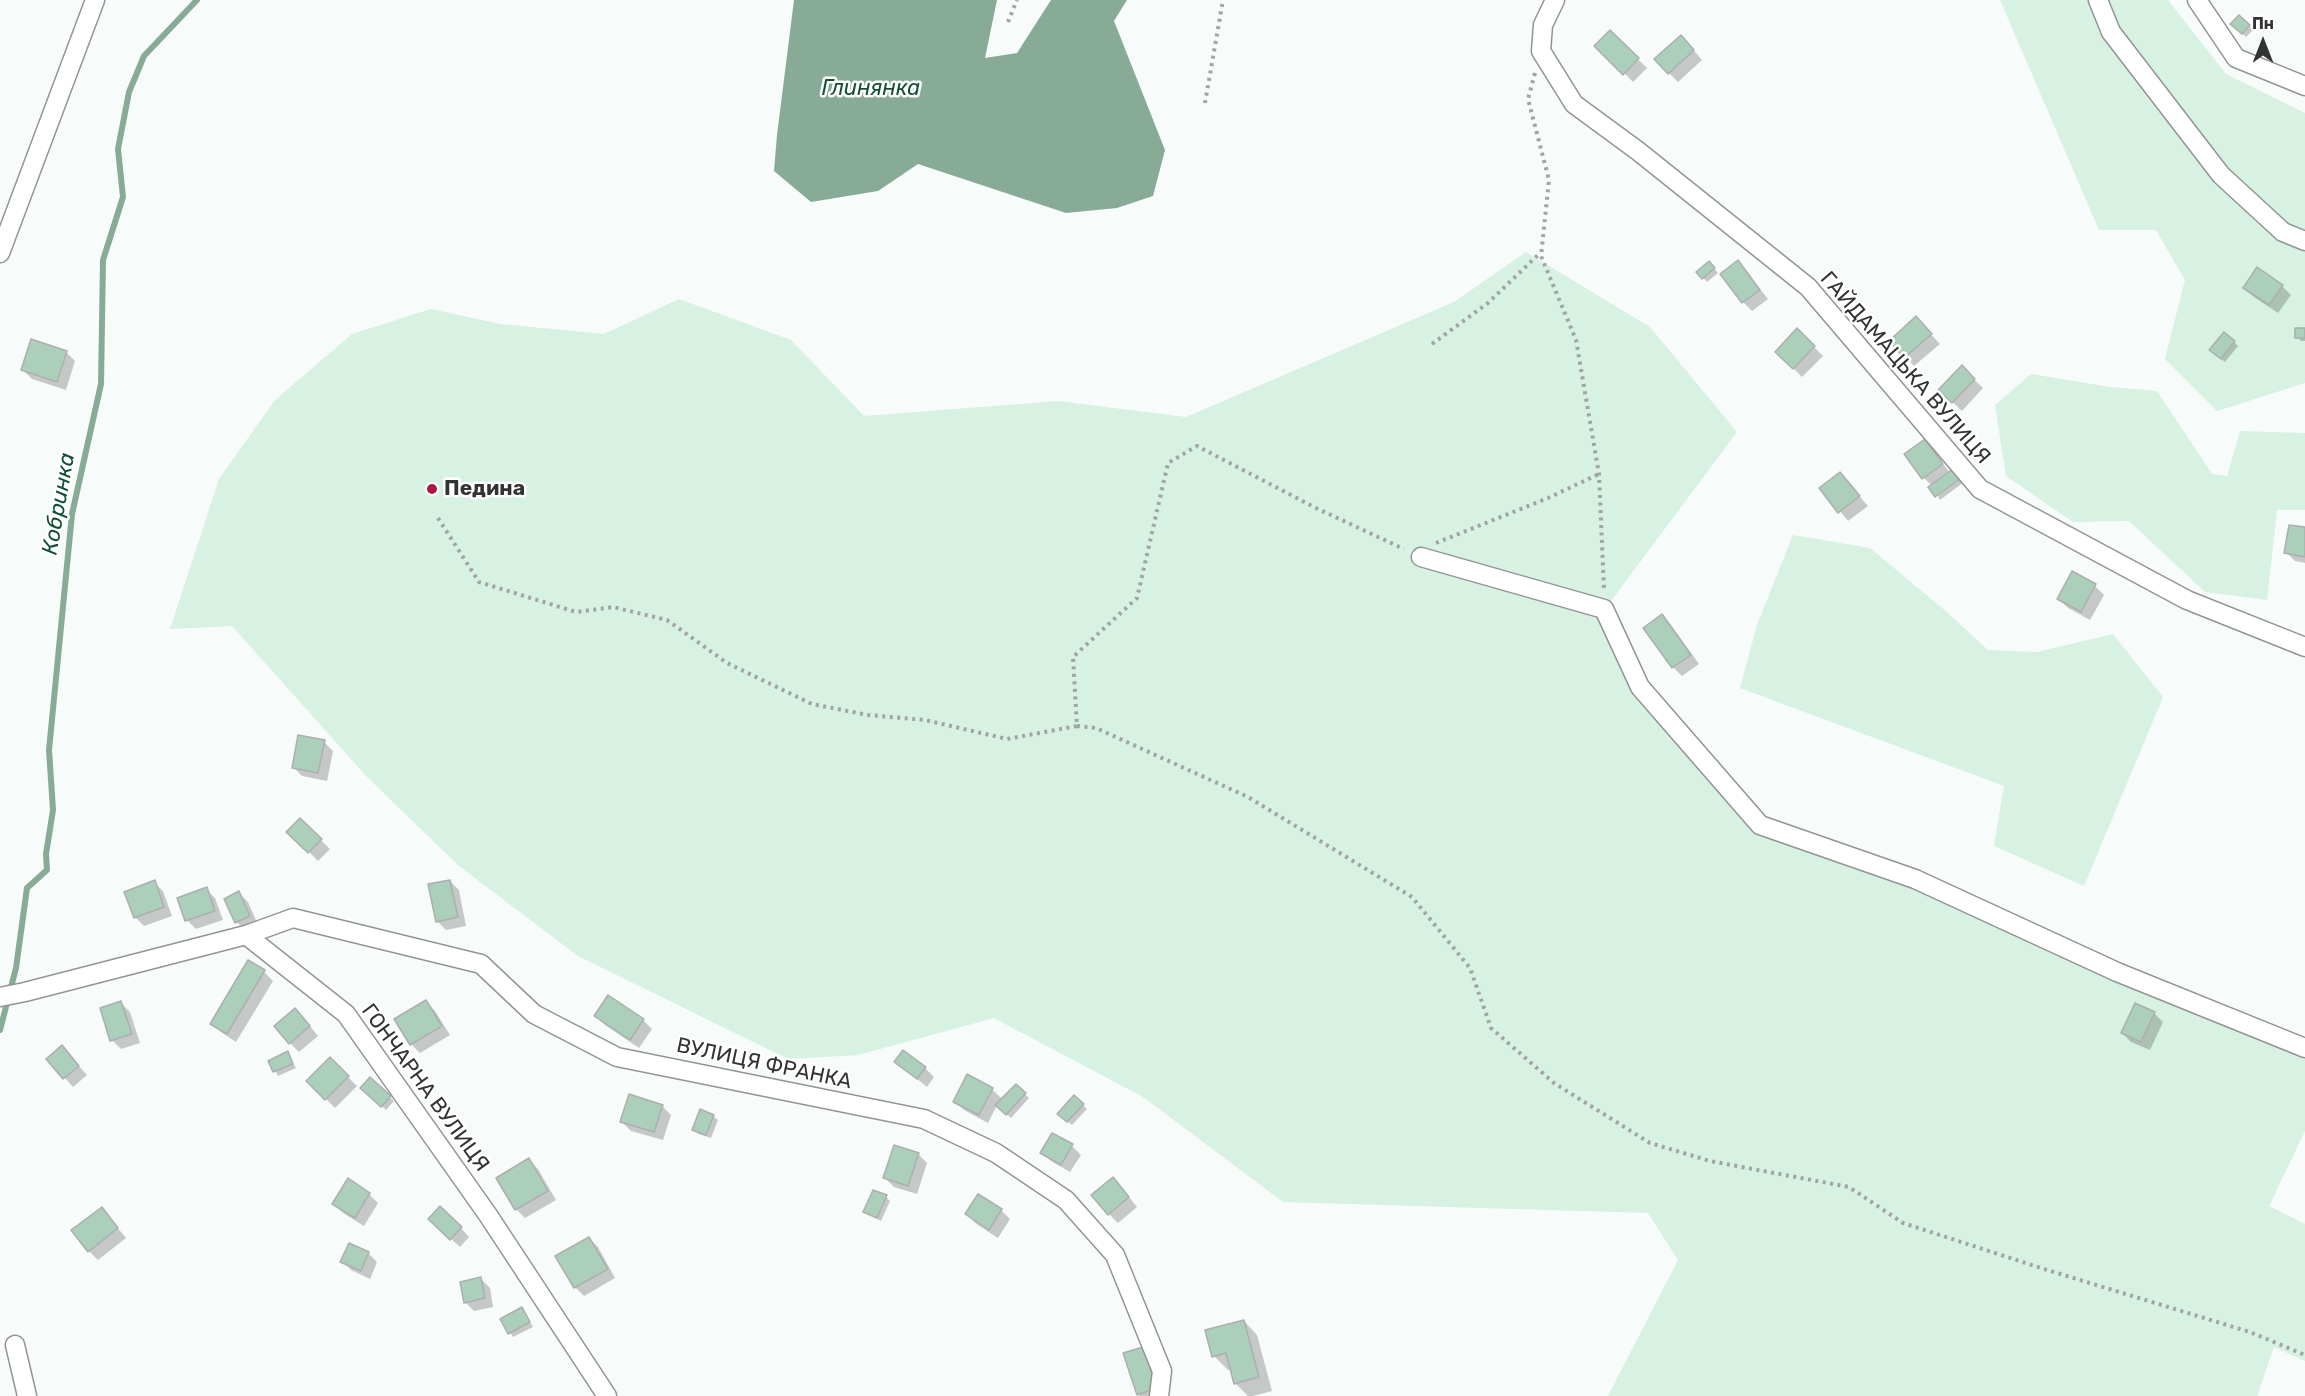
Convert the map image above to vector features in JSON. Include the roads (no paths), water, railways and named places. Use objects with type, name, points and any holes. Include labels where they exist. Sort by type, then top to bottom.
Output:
[{"type":"street","points":[[0,253],[95,0]]},
{"type":"street","name":"ГАЙДАМАЦЬКА ВУЛИЦЯ","points":[[1555,0],[1543,25],[1541,51],[1574,104],[1638,151],[1808,287],[1980,489],[2187,600],[2305,647]]},
{"type":"street","points":[[2098,0],[2110,32],[2221,175],[2283,232],[2305,241]]},
{"type":"street","points":[[2198,0],[2236,58],[2305,86]]},
{"type":"street","points":[[1426,551],[1604,609],[1640,687],[1760,825],[1915,879],[2117,972],[2305,1048]]},
{"type":"street","name":"ВУЛИЦЯ ФРАНКА","points":[[246,935],[293,918],[480,964],[534,1014],[617,1057],[924,1119],[996,1153],[1066,1200],[1115,1255],[1162,1371],[1159,1396]]},
{"type":"street","points":[[0,997],[246,935]]},
{"type":"street","name":"ГОНЧАРНА ВУЛИЦЯ","points":[[246,935],[346,1014],[488,1215],[607,1396]]},
{"type":"street","points":[[15,1345],[27,1396]]},
{"type":"water","name":"Глинянка","points":[[794,0],[997,0],[985,58],[1017,53],[1051,0],[1127,0],[1114,21],[1165,150],[1153,196],[1117,208],[1066,213],[918,164],[878,191],[811,202],[774,171]]},
{"type":"waterway","name":"Кобринка","points":[[0,1030],[16,968],[27,888],[47,870],[46,854],[53,810],[49,750],[72,514],[101,384],[103,260],[123,197],[118,149],[129,92],[144,56],[197,0]]},
{"type":"place","name":"Педина","points":[[432,489]]}]
